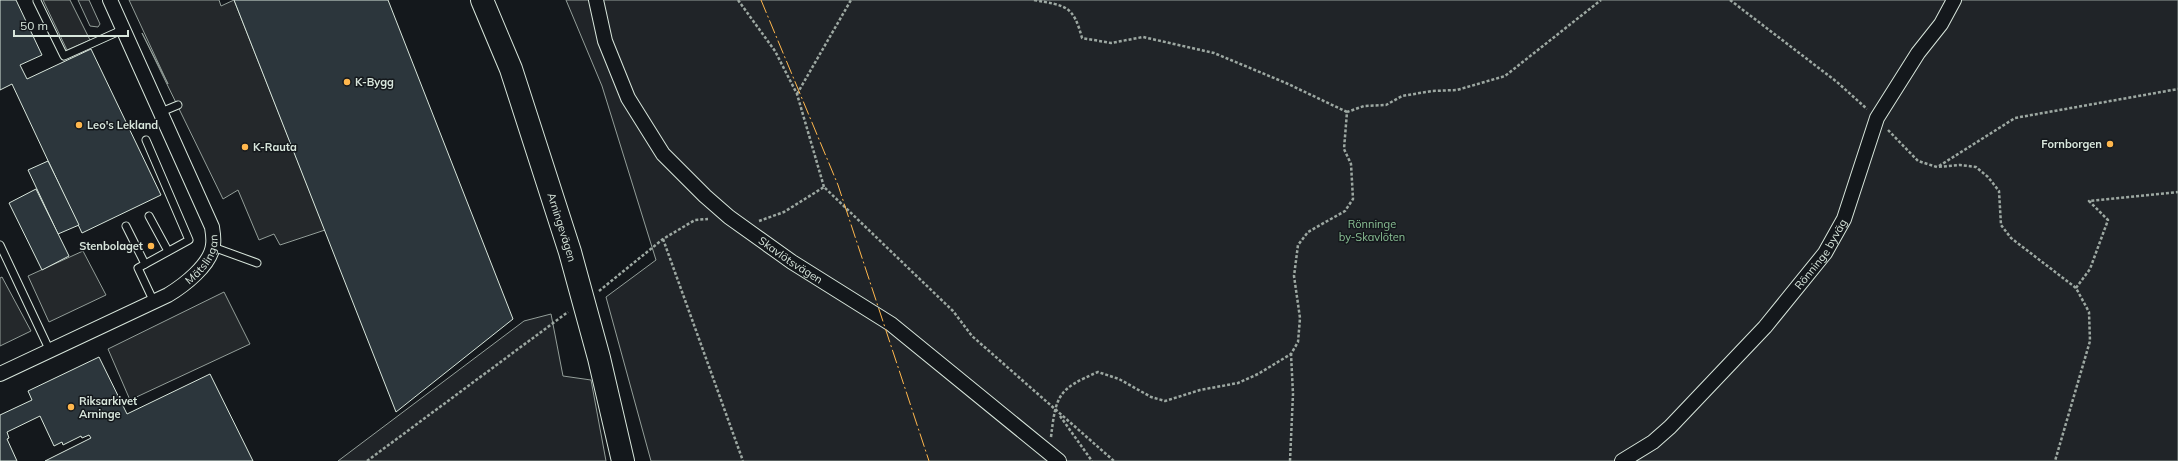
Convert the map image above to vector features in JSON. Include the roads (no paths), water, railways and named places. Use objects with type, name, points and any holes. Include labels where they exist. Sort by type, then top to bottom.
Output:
[{"type":"main road","name":"Arningevägen","points":[[482,0],[511,69],[570,252],[599,358],[623,461]]},
{"type":"street","name":"Mätslingan","points":[[0,374],[153,300],[168,295],[187,283],[209,256],[213,247],[212,227],[124,28],[110,0]]},
{"type":"street","name":"Skavlötsvägen","points":[[596,0],[605,41],[628,98],[663,154],[705,196],[729,217],[792,262],[891,324],[1059,461]]},
{"type":"street","name":"Rönninge byväg","points":[[1622,461],[1653,442],[1670,427],[1765,327],[1825,253],[1844,219],[1877,118],[1918,53],[1941,24],[1954,0]]},
{"type":"lane","points":[[37,2],[64,56],[124,28]]},
{"type":"lane","points":[[161,112],[178,105]]},
{"type":"lane","points":[[146,140],[189,240],[138,268],[153,300]]},
{"type":"lane","points":[[149,216],[168,252]]},
{"type":"lane","points":[[126,226],[145,264]]},
{"type":"lane","points":[[0,245],[50,351]]},
{"type":"lane","points":[[213,247],[257,263]]},
{"type":"place","name":"K-Bygg","points":[[347,82]]},
{"type":"place","name":"Leo's Lekland","points":[[79,125]]},
{"type":"place","name":"Fornborgen","points":[[2110,144]]},
{"type":"place","name":"K-Rauta","points":[[245,147]]},
{"type":"place","name":"Stenbolaget","points":[[151,246]]},
{"type":"place","name":"Riksarkivet Arninge","points":[[71,407]]},
{"type":"park label","name":"Rönninge by-Skavlöten","points":[[1372,230]]}]
